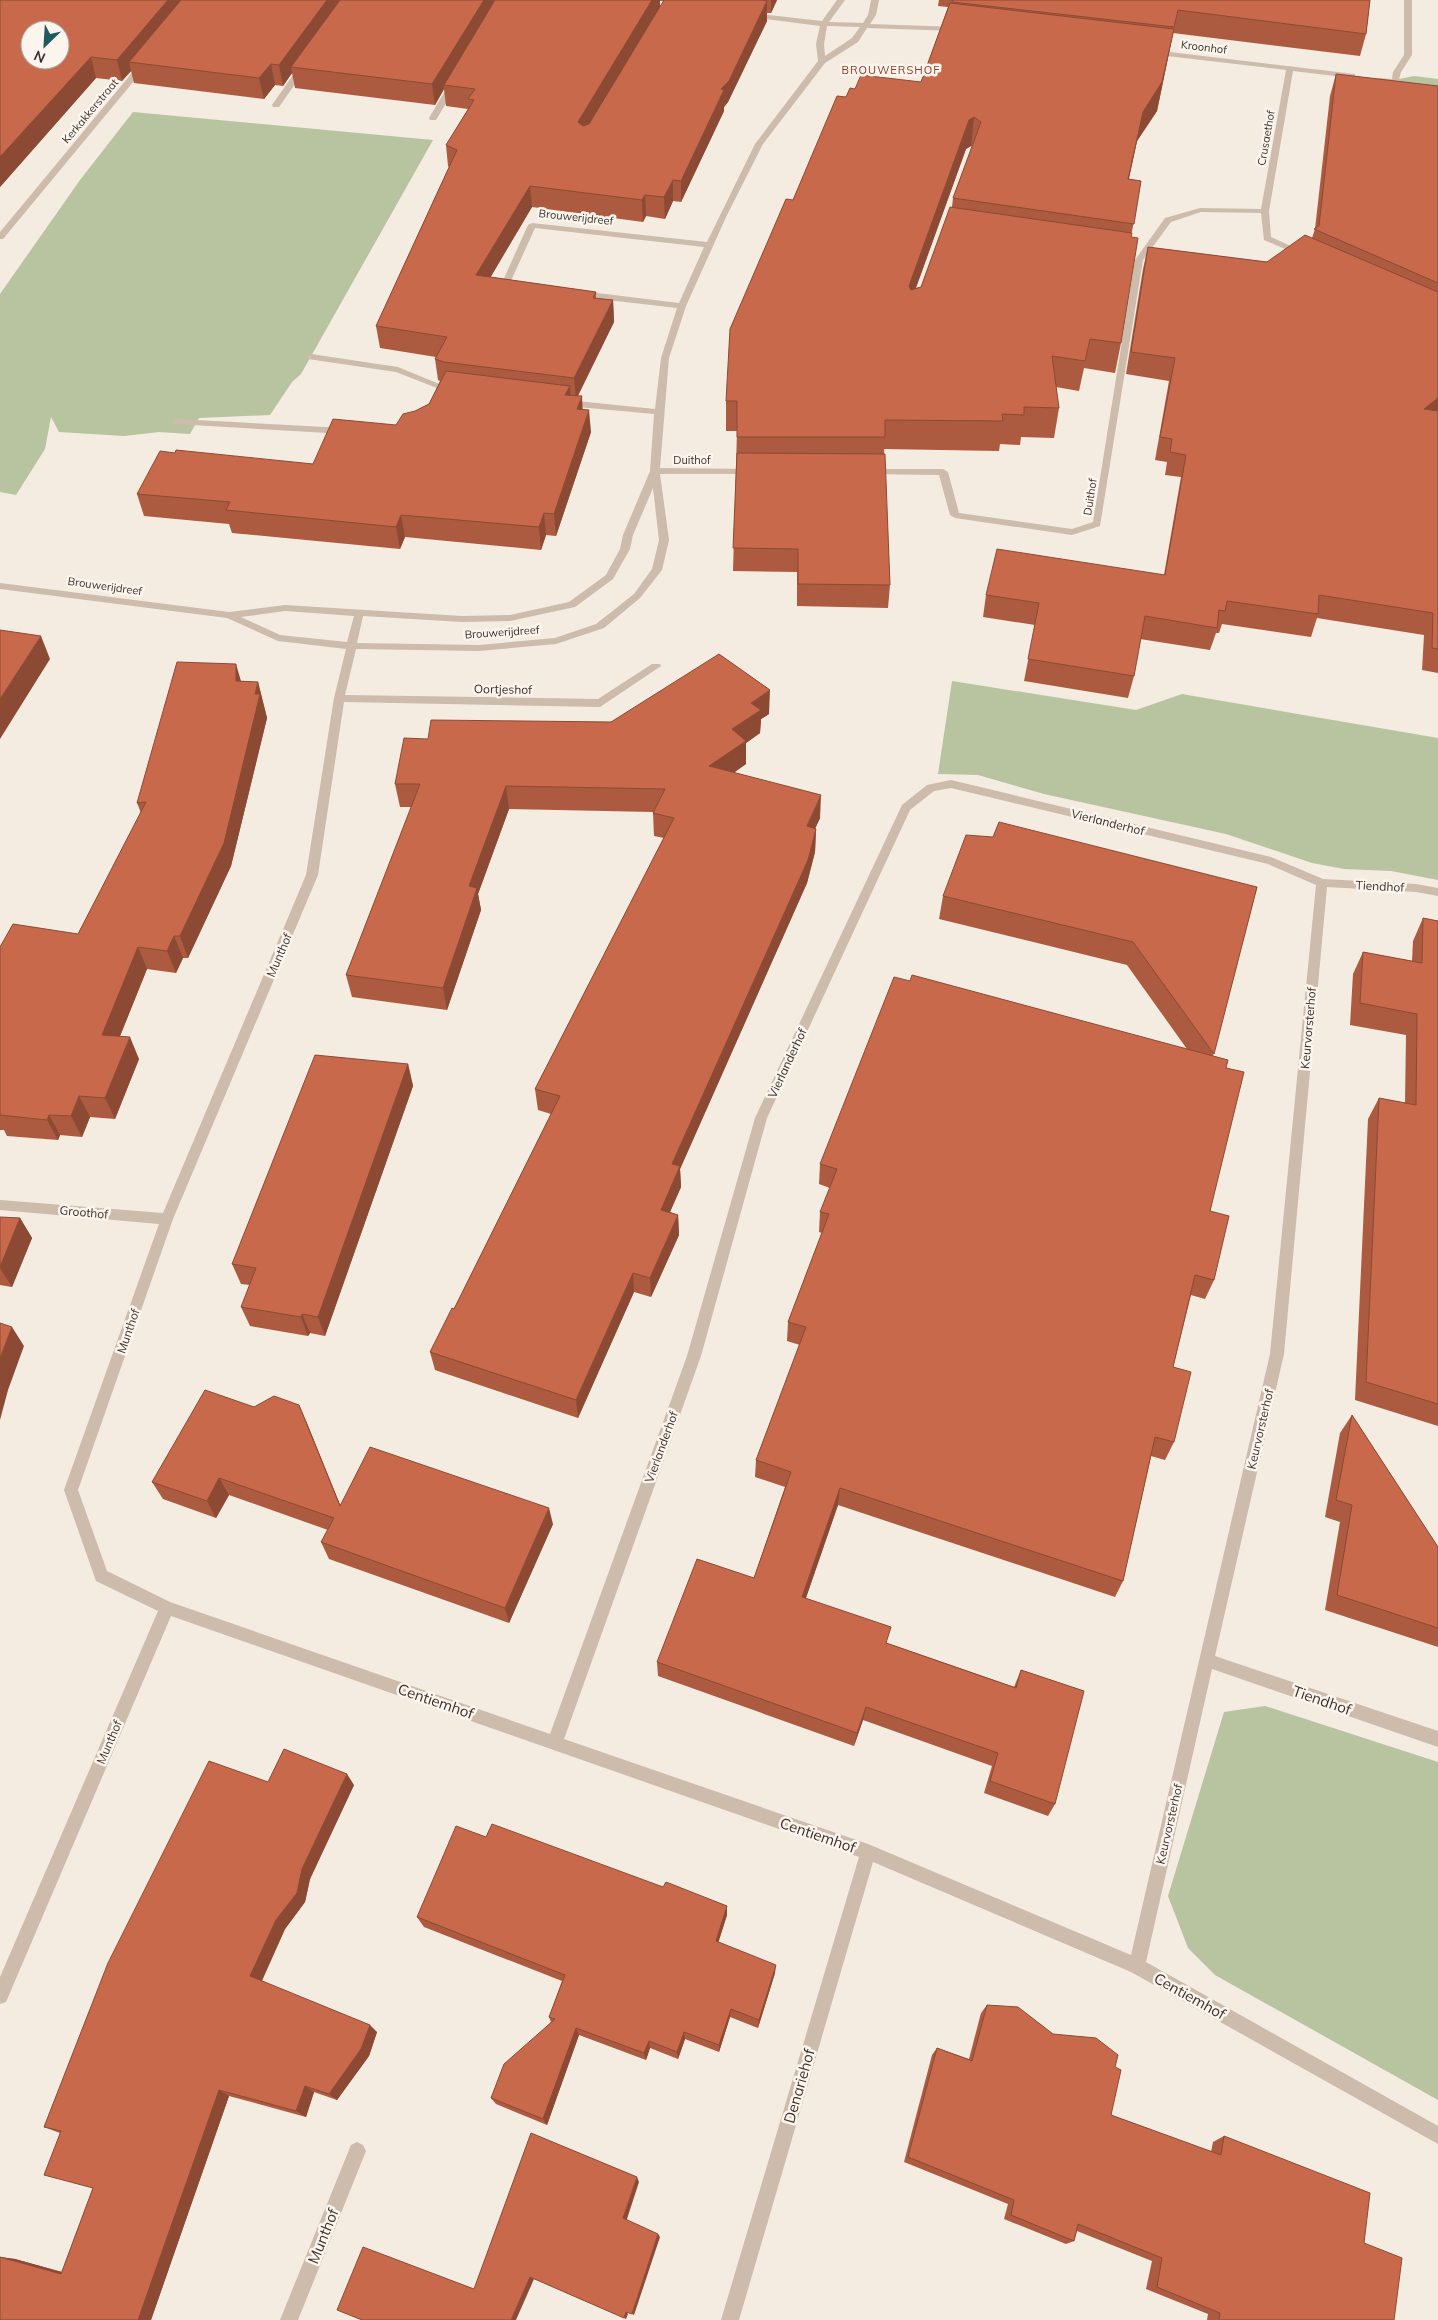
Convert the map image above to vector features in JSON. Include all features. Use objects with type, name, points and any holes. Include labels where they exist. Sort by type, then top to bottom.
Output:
[{"type":"street","points":[[822,62],[819,37],[841,0]]},
{"type":"street","name":"Brouwerijdreef","points":[[228,615],[278,638],[352,646],[479,648],[556,641],[600,626],[637,596],[657,570],[664,540],[655,471],[659,412],[665,358],[682,306],[709,245],[759,144],[822,62],[855,40],[872,15],[875,0]]},
{"type":"street","points":[[1370,79],[1395,81],[1397,72],[1408,56],[1408,0]]},
{"type":"street","points":[[741,14],[825,24],[940,27],[969,31]]},
{"type":"street","name":"Kroonhof","points":[[1144,51],[1361,78]]},
{"type":"street","points":[[276,105],[311,57]]},
{"type":"street","name":"Kerkakkerstraat","points":[[0,237],[148,59]]},
{"type":"street","name":"Crusaethof","points":[[1290,68],[1265,211],[1267,238],[1312,258]]},
{"type":"street","points":[[432,118],[458,76]]},
{"type":"street","name":"Duithof","points":[[857,472],[943,472],[955,515],[1072,532],[1097,524],[1135,259],[1168,220],[1200,210],[1265,211]]},
{"type":"street","name":"Brouwerijdreef","points":[[524,287],[505,284],[532,225],[709,245]]},
{"type":"street","points":[[572,293],[682,306]]},
{"type":"street","points":[[311,357],[398,370],[447,391]]},
{"type":"street","points":[[554,402],[659,412]]},
{"type":"street","points":[[177,422],[355,432]]},
{"type":"street","name":"Brouwerijdreef","points":[[3,585],[228,615],[285,608],[462,619],[510,618],[572,605],[610,577],[625,549],[628,534],[655,471]]},
{"type":"street","name":"Duithof","points":[[655,471],[768,472]]},
{"type":"street","name":"Munthof","points":[[0,1996],[167,1608],[102,1576],[71,1490],[168,1219],[312,874],[339,698],[359,614]]},
{"type":"street","name":"Oortjeshof","points":[[339,698],[600,703],[656,666]]},
{"type":"street","name":"Vierlanderhof","points":[[555,1742],[694,1356],[761,1118],[906,808],[931,788],[951,784],[1271,861],[1322,883]]},
{"type":"street","name":"Tiendhof","points":[[1322,883],[1416,888],[1438,892]]},
{"type":"street","name":"Keurvorsterhof","points":[[1137,1966],[1277,1354],[1322,883]]},
{"type":"street","name":"Groothof","points":[[0,1205],[168,1219]]},
{"type":"street","name":"Centiemhof","points":[[167,1608],[868,1852],[1137,1966],[1438,2134]]},
{"type":"street","name":"Tiendhof","points":[[1206,1660],[1438,1739]]},
{"type":"street","name":"Denariehof","points":[[730,2320],[868,1852]]},
{"type":"street","name":"Munthof","points":[[289,2320],[357,2151]]},
{"type":"green space","points":[[1414,76],[1438,79],[1438,95],[1389,81]]},
{"type":"green space","points":[[133,112],[433,140],[301,374],[292,382],[270,415],[199,418],[190,434],[159,432],[124,436],[59,432],[51,417],[45,449],[16,495],[0,492],[0,294],[80,180]]},
{"type":"green space","points":[[952,681],[1136,710],[1182,694],[1438,738],[1438,880],[1391,871],[1344,869],[1312,863],[1226,834],[1044,794],[978,775],[938,774]]},
{"type":"green space","points":[[1265,1706],[1438,1762],[1438,2100],[1215,1975],[1188,1948],[1168,1896],[1224,1712]]},
{"type":"building","points":[[0,0],[168,0],[117,60],[91,57],[0,157]]},
{"type":"building","points":[[181,0],[327,0],[279,65],[271,64],[259,78],[129,62]]},
{"type":"building","points":[[340,0],[484,0],[432,84],[291,67]]},
{"type":"building","points":[[495,0],[652,0],[578,122],[583,126],[589,124],[664,0],[767,1],[729,81],[721,89],[724,90],[681,181],[673,180],[664,197],[645,195],[642,200],[530,186],[476,275],[596,292],[593,298],[613,300],[574,378],[444,362],[435,359],[447,337],[376,326],[457,150],[446,145],[474,100],[468,99],[475,89],[444,85]]},
{"type":"building","points":[[952,0],[1370,0],[1366,34],[1178,10],[1174,27],[952,2]]},
{"type":"building","points":[[950,3],[1174,29],[1162,82],[1143,112],[1128,179],[1141,181],[1134,224],[953,198],[981,122],[974,117],[969,120],[909,286],[911,290],[921,287],[950,207],[1132,233],[1131,237],[1138,238],[1121,343],[1090,339],[1085,361],[1052,356],[1059,408],[1024,407],[1024,415],[1002,414],[1003,421],[885,420],[885,437],[737,437],[737,401],[726,401],[730,329],[786,199],[793,200],[837,96],[846,97],[850,88],[855,89],[861,75],[921,82]]},
{"type":"building","points":[[1336,74],[1438,86],[1438,283],[1314,229],[1319,226]]},
{"type":"building","points":[[1305,235],[1438,292],[1438,398],[1424,409],[1438,411],[1438,649],[1432,648],[1433,613],[1319,595],[1318,614],[1227,601],[1225,611],[1219,610],[1217,628],[1145,616],[1134,676],[1028,659],[1039,603],[986,595],[997,549],[1165,575],[1186,455],[1170,452],[1172,439],[1160,437],[1175,358],[1131,352],[1148,247],[1267,262]]},
{"type":"building","points":[[446,371],[570,386],[565,395],[582,396],[577,409],[589,410],[554,514],[544,513],[539,527],[401,515],[396,527],[226,510],[230,502],[137,494],[160,451],[175,453],[176,450],[313,464],[333,419],[396,425],[403,414],[415,411],[429,404]]},
{"type":"building","points":[[737,453],[885,454],[890,585],[798,584],[798,549],[733,548]]},
{"type":"building","points":[[0,630],[41,636],[0,699]]},
{"type":"building","points":[[719,654],[770,690],[751,703],[761,710],[732,729],[746,741],[709,766],[821,795],[807,826],[816,829],[808,860],[672,1164],[680,1166],[661,1210],[678,1215],[650,1278],[633,1273],[576,1400],[430,1352],[452,1308],[454,1309],[560,1096],[535,1089],[674,818],[653,813],[665,789],[506,786],[469,886],[477,888],[443,988],[346,975],[420,784],[395,784],[404,738],[428,739],[431,720],[611,722]]},
{"type":"building","points":[[177,662],[236,664],[236,681],[258,682],[255,694],[260,694],[224,843],[180,936],[174,936],[167,951],[138,947],[102,1035],[130,1037],[105,1098],[79,1096],[71,1116],[49,1115],[47,1120],[0,1115],[0,947],[13,924],[78,934],[146,802],[137,803]]},
{"type":"building","points":[[999,822],[1257,887],[1214,1054],[1133,942],[943,896],[966,835],[993,837]]},
{"type":"building","points":[[1423,918],[1438,921],[1438,1404],[1366,1382],[1379,1098],[1416,1105],[1417,1014],[1360,1003],[1363,952],[1422,963]]},
{"type":"building","points":[[912,975],[1228,1060],[1226,1068],[1244,1072],[1210,1211],[1229,1216],[1214,1280],[1195,1275],[1173,1367],[1191,1372],[1174,1442],[1155,1437],[1123,1581],[840,1488],[802,1597],[891,1627],[886,1643],[1016,1688],[1021,1670],[1084,1691],[1055,1804],[990,1781],[998,1753],[866,1707],[857,1733],[657,1662],[697,1559],[754,1578],[791,1472],[756,1460],[806,1327],[788,1322],[829,1214],[820,1212],[837,1169],[820,1164],[894,977],[910,981]]},
{"type":"building","points":[[315,1055],[408,1064],[318,1317],[302,1314],[301,1317],[241,1307],[256,1268],[232,1264]]},
{"type":"building","points":[[0,1217],[20,1218],[0,1267]]},
{"type":"building","points":[[0,1323],[12,1327],[0,1358]]},
{"type":"building","points":[[205,1390],[254,1407],[274,1396],[299,1405],[340,1506],[370,1447],[549,1508],[505,1608],[321,1542],[334,1518],[219,1478],[207,1501],[152,1482]]},
{"type":"building","points":[[1352,1415],[1438,1547],[1438,1628],[1337,1595],[1352,1505],[1336,1500]]},
{"type":"building","points":[[284,1749],[347,1774],[302,1869],[297,1893],[276,1920],[250,1976],[370,2025],[361,2049],[329,2094],[305,2086],[296,2111],[219,2090],[138,2320],[0,2320],[0,2257],[61,2274],[93,2188],[44,2175],[61,2131],[44,2127],[108,1963],[209,1761],[268,1782]]},
{"type":"building","points":[[492,1824],[663,1887],[666,1882],[727,1906],[716,1941],[776,1965],[759,2020],[731,2009],[719,2045],[684,2032],[677,2052],[649,2041],[644,2053],[576,2028],[543,2119],[491,2098],[504,2064],[555,2019],[549,2017],[565,1975],[417,1917],[456,1826],[486,1837]]},
{"type":"building","points":[[987,2005],[1018,2007],[1053,2034],[1096,2038],[1118,2055],[1115,2067],[1121,2070],[1111,2115],[1221,2155],[1224,2136],[1370,2193],[1364,2243],[1402,2258],[1394,2320],[1219,2320],[1220,2313],[1157,2287],[1162,2258],[1078,2224],[1074,2241],[1011,2215],[1014,2200],[908,2157],[937,2048],[972,2061]]},
{"type":"building","points":[[531,2133],[637,2177],[623,2218],[658,2234],[632,2314],[626,2312],[624,2318],[530,2277],[511,2320],[362,2320],[337,2310],[363,2247],[474,2289]]},
{"type":"district","name":"BROUWERSHOF","points":[[891,70]]}]
